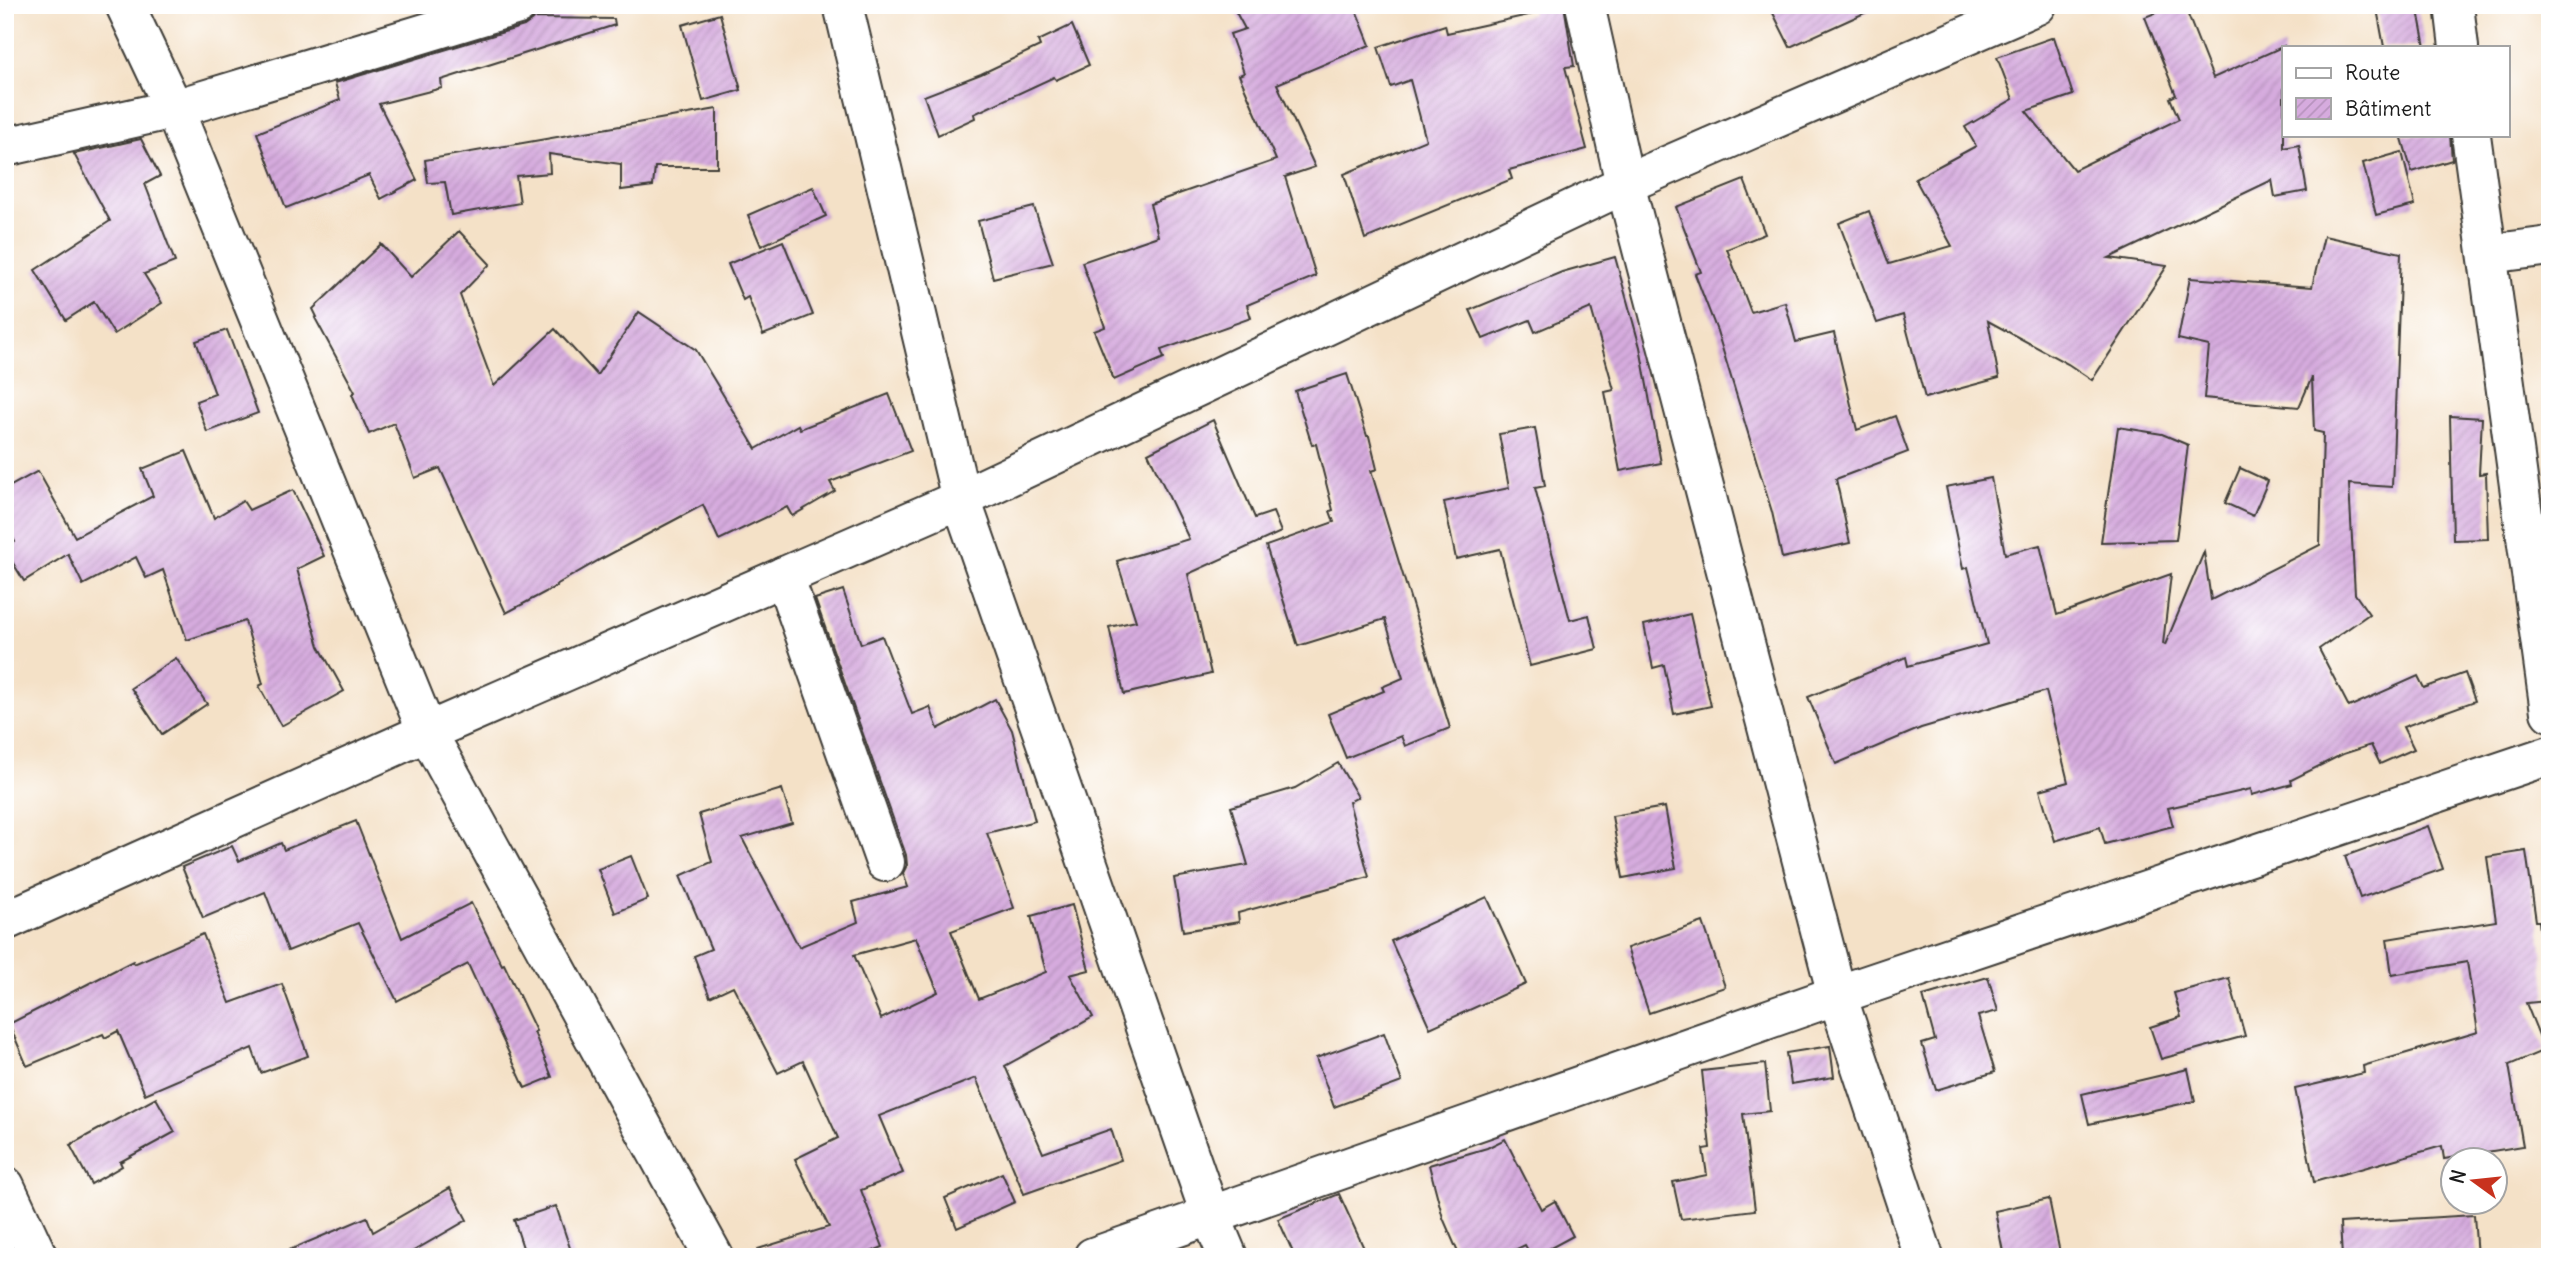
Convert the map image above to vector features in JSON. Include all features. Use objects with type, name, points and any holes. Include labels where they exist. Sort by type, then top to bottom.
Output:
[{"type":"street","points":[[125,5],[174,109],[426,732],[714,1257]]},
{"type":"street","points":[[5,147],[174,109],[518,5]]},
{"type":"street","points":[[843,5],[961,499],[1210,1214],[1228,1257]]},
{"type":"street","points":[[1585,5],[1625,184],[1837,995],[1924,1257]]},
{"type":"street","points":[[5,920],[426,732],[961,499],[1625,184],[2037,5]]},
{"type":"street","points":[[2454,5],[2459,46]]},
{"type":"street","points":[[2471,136],[2550,712]]},
{"type":"street","points":[[2487,254],[2550,246]]},
{"type":"street","points":[[784,576],[885,862]]},
{"type":"street","points":[[1093,1257],[1837,995],[2550,755]]},
{"type":"street","points":[[5,1186],[38,1257]]},
{"type":"building","points":[[1232,5],[1354,5],[1370,45],[1277,84],[1315,167],[1285,177],[1316,276],[1247,305],[1251,318],[1161,350],[1164,358],[1114,380],[1094,331],[1105,327],[1082,262],[1158,236],[1150,204],[1276,160],[1239,75],[1244,73],[1230,34],[1245,29]]},
{"type":"building","points":[[1532,5],[1564,5],[1574,66],[1565,67],[1587,149],[1509,170],[1512,179],[1365,239],[1344,174],[1426,140],[1410,80],[1391,87],[1378,47],[1445,25],[1447,33],[1533,14]]},
{"type":"building","points":[[1769,5],[1882,5],[1790,47]]},
{"type":"building","points":[[2175,5],[2184,5],[2213,78],[2282,47],[2284,148],[2299,145],[2307,191],[2275,197],[2272,180],[2109,258],[2167,266],[2092,380],[1988,321],[1999,378],[1925,398],[1903,315],[1877,323],[1839,223],[1869,211],[1889,264],[1952,246],[1915,179],[1976,146],[1965,127],[2013,99],[1997,57],[2054,37],[2073,95],[2026,111],[2074,170],[2179,119],[2170,98],[2176,95],[2145,17]]},
{"type":"building","points":[[2417,5],[2425,46],[2384,46],[2377,9]]},
{"type":"building","points":[[720,14],[741,90],[703,101],[682,25]]},
{"type":"building","points":[[535,18],[614,19],[615,25],[441,80],[442,88],[379,104],[417,180],[381,199],[369,175],[286,208],[257,133],[340,100],[335,83],[524,26]]},
{"type":"building","points":[[1072,25],[1089,65],[1056,80],[1054,77],[974,114],[975,118],[938,135],[924,96],[981,74],[1040,46],[1038,41]]},
{"type":"building","points":[[717,109],[717,167],[655,167],[653,186],[621,190],[621,164],[549,154],[550,173],[516,176],[520,203],[451,215],[445,182],[428,183],[425,160]]},
{"type":"building","points":[[2401,136],[2450,136],[2452,160],[2412,172]]},
{"type":"building","points":[[141,139],[160,176],[145,184],[175,262],[144,274],[162,303],[114,334],[94,302],[66,320],[35,270],[110,221],[74,154]]},
{"type":"building","points":[[2402,152],[2415,205],[2376,215],[2363,163]]},
{"type":"building","points":[[1744,180],[1765,234],[1727,249],[1751,312],[1785,302],[1796,342],[1834,333],[1857,430],[1895,416],[1908,452],[1836,479],[1850,543],[1782,558],[1772,512],[1717,331],[1695,274],[1701,272],[1676,207]]},
{"type":"building","points":[[813,187],[826,216],[761,246],[748,215]]},
{"type":"building","points":[[1034,207],[1053,263],[993,278],[978,221]]},
{"type":"building","points":[[459,231],[490,264],[460,295],[494,386],[555,329],[597,375],[639,312],[696,350],[756,449],[798,425],[800,429],[889,394],[911,451],[830,482],[835,491],[792,516],[787,507],[719,540],[703,505],[506,613],[440,468],[415,478],[394,423],[369,434],[352,394],[355,392],[315,318],[317,317],[313,309],[381,244],[411,277]]},
{"type":"building","points":[[2324,236],[2401,253],[2392,487],[2349,484],[2355,594],[2369,614],[2319,649],[2349,707],[2418,676],[2424,688],[2465,673],[2475,701],[2403,727],[2414,749],[2380,764],[2371,745],[2343,754],[2291,780],[2292,784],[2252,795],[2251,789],[2168,808],[2173,826],[2105,844],[2100,827],[2055,841],[2040,790],[2068,782],[2046,691],[1921,728],[1836,764],[1808,697],[1906,657],[1908,666],[1987,644],[1968,567],[1963,569],[1946,487],[1991,478],[2005,554],[2040,545],[2057,615],[2171,574],[2165,645],[2204,552],[2211,600],[2320,545],[2323,433],[2314,431],[2312,377],[2299,407],[2204,398],[2209,346],[2178,339],[2190,278],[2312,287]]},
{"type":"building","points":[[783,241],[813,315],[763,335],[748,297],[743,300],[728,264]]},
{"type":"building","points":[[1615,257],[1640,347],[1661,463],[1620,471],[1605,392],[1614,390],[1591,308],[1535,332],[1530,320],[1483,339],[1470,310],[1562,272]]},
{"type":"building","points":[[227,330],[258,413],[207,432],[196,401],[215,394],[196,341]]},
{"type":"building","points":[[1347,374],[1369,436],[1377,469],[1371,471],[1450,728],[1405,746],[1401,736],[1346,758],[1328,714],[1384,691],[1382,687],[1403,678],[1385,619],[1298,646],[1266,546],[1334,522],[1316,444],[1312,445],[1295,391]]},
{"type":"building","points":[[2450,416],[2482,418],[2479,474],[2486,473],[2488,539],[2453,540]]},
{"type":"building","points":[[1213,420],[1255,518],[1273,512],[1281,532],[1188,574],[1211,674],[1124,694],[1109,627],[1136,621],[1117,561],[1189,539],[1148,453]]},
{"type":"building","points":[[2118,427],[2162,434],[2188,445],[2176,540],[2101,542]]},
{"type":"building","points":[[1535,428],[1545,486],[1535,488],[1570,620],[1589,615],[1597,649],[1530,666],[1500,549],[1456,559],[1444,502],[1509,488],[1499,434]]},
{"type":"building","points":[[186,451],[214,518],[243,501],[249,510],[293,490],[324,556],[297,569],[319,646],[344,691],[281,726],[259,686],[263,684],[245,621],[187,640],[163,570],[146,578],[136,557],[83,585],[68,554],[24,581],[5,550],[15,542],[5,523],[5,489],[38,471],[75,537],[153,496],[142,469]]},
{"type":"building","points":[[2240,468],[2268,481],[2253,516],[2225,503]]},
{"type":"building","points":[[843,590],[861,644],[882,636],[912,714],[930,707],[938,729],[995,699],[1012,730],[1035,821],[987,833],[1014,908],[951,931],[979,999],[1046,972],[1031,916],[1072,905],[1089,970],[1070,975],[1093,1017],[1005,1066],[1043,1153],[1111,1129],[1121,1160],[1024,1194],[976,1078],[879,1116],[903,1173],[861,1190],[883,1247],[859,1257],[759,1257],[758,1249],[829,1227],[795,1159],[838,1138],[803,1061],[778,1073],[733,986],[710,997],[694,956],[711,949],[680,876],[712,862],[699,814],[782,789],[792,823],[742,838],[799,947],[858,922],[853,902],[908,887],[903,873],[907,865],[906,855],[815,599]],"holes":[[[916,938],[938,992],[881,1019],[854,955]]]},
{"type":"building","points":[[1690,614],[1711,706],[1674,714],[1664,665],[1653,668],[1644,625]]},
{"type":"building","points":[[176,658],[207,704],[162,734],[131,688]]},
{"type":"building","points":[[1338,763],[1358,797],[1349,802],[1369,877],[1238,913],[1239,922],[1183,931],[1174,878],[1248,865],[1231,807],[1295,788]]},
{"type":"building","points":[[1665,807],[1676,868],[1623,878],[1612,816]]},
{"type":"building","points":[[356,821],[402,938],[471,903],[536,1031],[534,1032],[552,1077],[525,1088],[468,964],[397,1001],[358,923],[288,951],[265,892],[203,918],[182,867],[232,846],[239,861],[281,843],[284,850]]},
{"type":"building","points":[[2428,826],[2443,869],[2360,898],[2345,856]]},
{"type":"building","points":[[2526,851],[2536,921],[2539,921],[2547,1001],[2526,1003],[2545,1050],[2509,1065],[2523,1146],[2510,1148],[2510,1146],[2440,1146],[2314,1182],[2295,1089],[2364,1073],[2363,1066],[2478,1032],[2467,962],[2392,975],[2387,939],[2496,921],[2487,857]]},
{"type":"building","points":[[631,856],[648,899],[615,913],[598,869]]},
{"type":"building","points":[[1487,897],[1526,984],[1430,1028],[1391,941]]},
{"type":"building","points":[[1703,922],[1725,987],[1649,1013],[1627,948]]},
{"type":"building","points":[[203,934],[230,1003],[282,984],[308,1056],[261,1073],[252,1048],[145,1094],[118,1031],[105,1038],[103,1034],[27,1066],[9,1024],[133,961],[134,964]]},
{"type":"building","points":[[1988,977],[1998,1011],[1978,1016],[1995,1072],[1936,1090],[1922,1044],[1935,1040],[1923,996]]},
{"type":"building","points":[[2229,978],[2245,1036],[2161,1059],[2150,1027],[2181,1017],[2174,993]]},
{"type":"building","points":[[1384,1033],[1402,1082],[1334,1107],[1316,1058]]},
{"type":"building","points":[[1830,1046],[1834,1077],[1791,1084],[1786,1053]]},
{"type":"building","points":[[1765,1064],[1770,1111],[1743,1114],[1755,1210],[1681,1219],[1673,1182],[1707,1175],[1703,1149],[1710,1148],[1702,1071]]},
{"type":"building","points":[[2188,1069],[2195,1101],[2089,1124],[2082,1094]]},
{"type":"building","points":[[156,1098],[175,1132],[120,1162],[122,1166],[91,1184],[70,1145]]},
{"type":"building","points":[[1505,1139],[1541,1209],[1555,1201],[1573,1236],[1534,1257],[1525,1245],[1500,1257],[1460,1257],[1443,1218],[1429,1165],[1487,1148]]},
{"type":"building","points":[[1002,1173],[1015,1202],[957,1228],[945,1198]]},
{"type":"building","points":[[450,1188],[467,1220],[403,1257],[273,1257],[367,1217],[373,1232]]},
{"type":"building","points":[[1339,1194],[1368,1257],[1295,1257],[1278,1219]]},
{"type":"building","points":[[2049,1199],[2060,1253],[2042,1257],[2004,1257],[1995,1211]]},
{"type":"building","points":[[556,1206],[573,1257],[526,1257],[514,1220]]},
{"type":"building","points":[[2474,1216],[2477,1257],[2342,1257],[2340,1223]]}]
